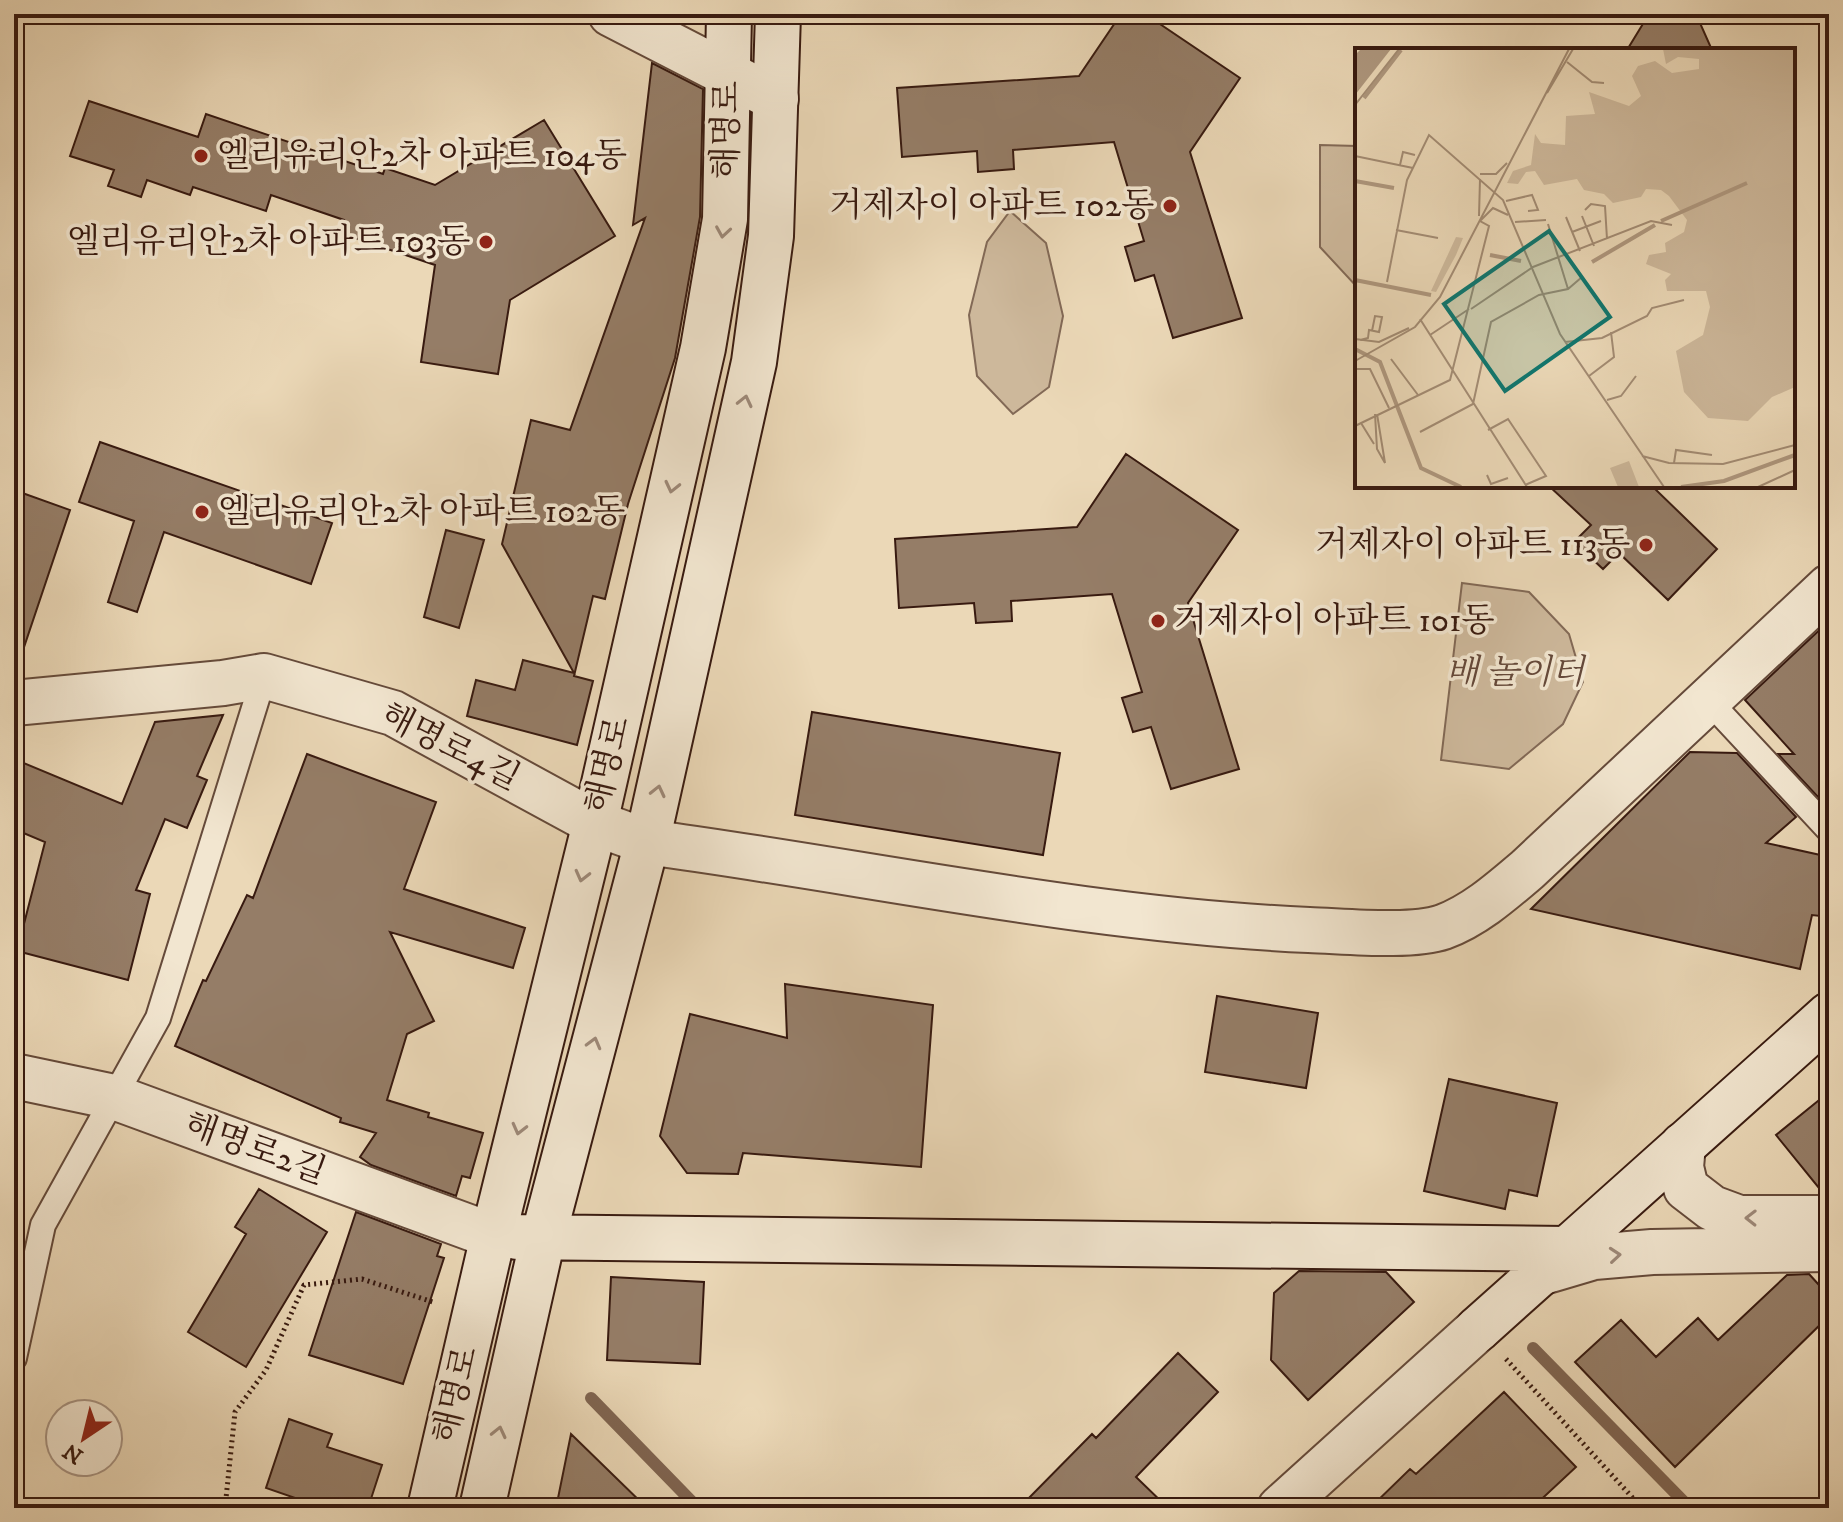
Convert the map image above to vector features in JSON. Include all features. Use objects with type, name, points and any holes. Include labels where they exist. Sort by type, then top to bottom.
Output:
[{"type":"street","points":[[611,14],[776,99]]},
{"type":"street","name":"해명로","points":[[430,1508],[493,1236],[595,823],[703,348],[725,219],[729,14]]},
{"type":"street","name":"해명로","points":[[482,1508],[543,1238],[647,842],[754,362],[771,236],[778,14]]},
{"type":"street","name":"해명로4길","points":[[14,703],[223,683],[264,676],[393,713],[595,823],[647,842],[978,894],[1202,923],[1394,933],[1441,928],[1486,905],[1829,587]]},
{"type":"street","points":[[1280,1508],[1829,1015]]},
{"type":"street","name":"해명로2길","points":[[14,1076],[114,1097],[493,1236],[1553,1261]]},
{"type":"street","points":[[1683,1145],[1681,1167],[1686,1188],[1712,1208],[1739,1218],[1829,1218]]},
{"type":"street","points":[[1553,1261],[1652,1252],[1829,1249]]},
{"type":"lane","points":[[14,1358],[19,1313],[43,1225],[158,1018],[264,676]]},
{"type":"lane","points":[[1708,700],[1829,830]]},
{"type":"path","points":[[225,1508],[235,1412],[266,1370],[304,1285],[362,1279],[437,1304]]},
{"type":"path","points":[[1478,1329],[1642,1508]]},
{"type":"green space","points":[[1320,145],[1355,146],[1355,285],[1320,247]]},
{"type":"green space","points":[[1010,211],[1046,243],[1063,316],[1049,387],[1013,414],[977,376],[969,315],[987,242]]},
{"type":"green space","name":"배 놀이터","points":[[1462,583],[1529,592],[1569,634],[1583,682],[1563,724],[1509,769],[1441,760]]},
{"type":"building","name":"거제자이 아파트 102동","points":[[1121,14],[1145,14],[1240,78],[1190,152],[1242,318],[1173,338],[1154,275],[1135,281],[1125,247],[1144,241],[1114,142],[1013,150],[1014,169],[978,172],[977,151],[902,157],[897,88],[1079,76]]},
{"type":"building","points":[[1649,14],[1696,14],[1711,48],[1628,48]]},
{"type":"building","points":[[652,63],[703,89],[700,217],[675,358],[628,504],[605,599],[593,596],[574,676],[593,681],[577,745],[467,716],[476,680],[515,690],[523,660],[574,673],[502,544],[531,420],[570,430],[645,218],[633,225]]},
{"type":"building","name":"엘리유리안2차 아파트 103동","points":[[89,101],[198,137],[206,114],[383,174],[385,168],[435,185],[544,120],[615,236],[510,300],[498,374],[421,362],[435,265],[340,233],[344,220],[271,195],[266,211],[193,187],[190,195],[147,180],[141,197],[108,186],[114,170],[70,156]]},
{"type":"building","name":"엘리유리안2차 아파트 102동","points":[[100,442],[332,523],[311,584],[164,532],[137,612],[108,602],[134,521],[79,502]]},
{"type":"building","name":"거제자이 아파트 101동","points":[[1126,454],[1238,530],[1188,603],[1239,769],[1171,789],[1151,727],[1133,732],[1122,698],[1142,692],[1112,594],[1011,601],[1012,621],[976,623],[974,603],[899,608],[895,539],[1077,527]]},
{"type":"building","name":"거제자이 아파트 113동","points":[[1551,488],[1654,488],[1717,549],[1668,600],[1619,553],[1603,569],[1574,542],[1591,525]]},
{"type":"building","points":[[14,490],[70,510],[20,659],[14,658]]},
{"type":"building","points":[[446,530],[484,540],[459,628],[424,617]]},
{"type":"building","points":[[1829,621],[1829,791],[1827,789],[1818,797],[1778,754],[1794,754],[1745,700]]},
{"type":"building","points":[[812,712],[1060,753],[1043,855],[795,815]]},
{"type":"building","points":[[223,715],[197,776],[207,780],[187,828],[165,819],[136,890],[150,894],[128,980],[17,951],[45,842],[14,829],[14,759],[122,804],[155,722]]},
{"type":"building","points":[[1690,752],[1737,753],[1796,817],[1766,843],[1825,856],[1823,864],[1829,869],[1829,917],[1812,915],[1800,969],[1531,909]]},
{"type":"building","points":[[307,754],[436,802],[404,889],[525,928],[513,968],[390,932],[434,1021],[407,1034],[387,1100],[429,1113],[428,1117],[483,1133],[470,1178],[462,1176],[456,1196],[371,1165],[360,1157],[376,1133],[340,1122],[341,1118],[175,1046],[203,980],[206,981],[247,895],[253,898]]},
{"type":"building","points":[[785,984],[933,1005],[921,1167],[743,1153],[738,1174],[687,1173],[660,1136],[690,1014],[787,1038]]},
{"type":"building","points":[[1217,996],[1318,1013],[1306,1088],[1205,1072]]},
{"type":"building","points":[[1449,1079],[1557,1103],[1537,1196],[1509,1190],[1505,1209],[1424,1191]]},
{"type":"building","points":[[1829,1092],[1829,1193],[1823,1193],[1776,1135]]},
{"type":"building","points":[[259,1189],[327,1232],[246,1367],[188,1332],[246,1234],[235,1227]]},
{"type":"building","points":[[356,1212],[441,1244],[437,1256],[444,1258],[403,1384],[309,1355]]},
{"type":"building","points":[[1299,1271],[1386,1272],[1414,1302],[1308,1400],[1271,1360],[1274,1293]]},
{"type":"building","points":[[1809,1274],[1829,1296],[1829,1316],[1675,1467],[1575,1362],[1621,1320],[1656,1357],[1698,1318],[1718,1340],[1787,1275]]},
{"type":"building","points":[[611,1277],[704,1282],[700,1364],[607,1360]]},
{"type":"building","points":[[1178,1353],[1218,1392],[1136,1477],[1168,1508],[1019,1508],[1092,1434],[1096,1438]]},
{"type":"building","points":[[1504,1392],[1576,1467],[1532,1508],[1370,1508],[1410,1469],[1416,1474]]},
{"type":"building","points":[[289,1419],[332,1434],[327,1447],[382,1465],[368,1508],[324,1508],[266,1488]]},
{"type":"building","points":[[571,1434],[647,1508],[556,1508]]},
{"type":"waterway","points":[[1533,1348],[1690,1508]]},
{"type":"waterway","points":[[591,1398],[698,1508]]},
{"type":"place","name":"엘리유리안2차 아파트 104동","points":[[201,156]]},
{"type":"place","name":"거제자이 아파트 102동","points":[[1170,206]]},
{"type":"place","name":"엘리유리안2차 아파트 103동","points":[[486,242]]},
{"type":"place","name":"엘리유리안2차 아파트 102동","points":[[202,512]]},
{"type":"place","name":"거제자이 아파트 113동","points":[[1646,545]]},
{"type":"place","name":"거제자이 아파트 101동","points":[[1158,621]]}]
